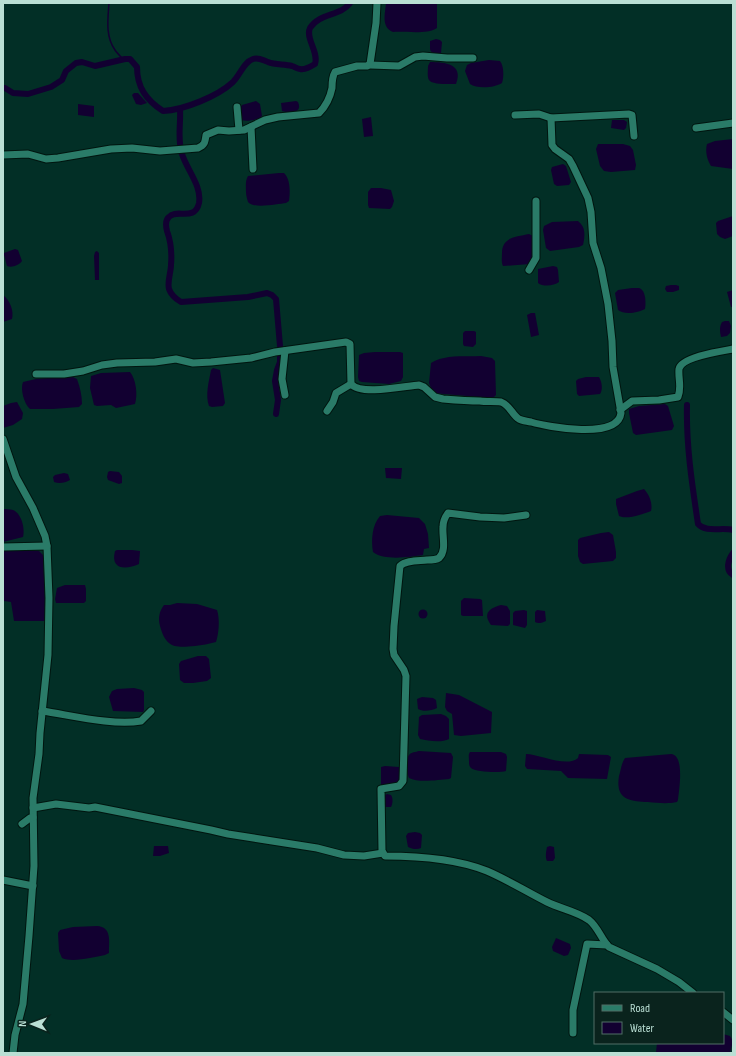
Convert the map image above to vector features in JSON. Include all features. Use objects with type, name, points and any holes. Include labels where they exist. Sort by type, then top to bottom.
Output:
[{"type":"street","points":[[370,65],[376,23],[377,3]]},
{"type":"street","points":[[3,156],[28,154],[46,159],[111,149],[132,148],[160,151],[198,148],[203,146],[206,135],[212,132],[239,130],[251,127],[272,118],[319,113],[328,102],[335,72],[357,66],[399,66],[415,57],[423,56],[474,58]]},
{"type":"street","points":[[237,107],[239,130]]},
{"type":"street","points":[[515,115],[539,114],[551,118],[578,115],[629,114],[632,115],[634,136]]},
{"type":"street","points":[[351,384],[354,387],[364,389],[382,390],[419,385],[424,387],[435,397],[451,400],[502,402],[510,408],[519,419],[569,429],[596,428],[609,426],[617,422],[620,417],[620,410],[613,367],[608,304],[601,268],[593,243],[591,212],[588,198],[569,159],[552,145],[551,118]]},
{"type":"street","points":[[696,128],[733,123]]},
{"type":"street","points":[[251,127],[254,169]]},
{"type":"street","points":[[529,270],[536,258],[536,201]]},
{"type":"street","points":[[36,374],[64,374],[116,363],[155,362],[176,358],[193,363],[251,358],[275,352],[346,342],[350,344],[351,384]]},
{"type":"street","points":[[620,410],[632,401],[636,400],[659,400],[678,397],[680,391],[679,372],[681,364],[693,358],[733,349]]},
{"type":"street","points":[[284,351],[282,379],[285,395]]},
{"type":"street","points":[[327,411],[333,402],[336,393],[351,384]]},
{"type":"street","points":[[3,439],[16,477],[45,536],[47,546],[49,625],[48,655],[39,754],[33,798],[35,852],[33,886],[23,1004],[15,1035],[14,1053]]},
{"type":"street","points":[[382,853],[381,789],[400,786],[402,781],[406,676],[404,670],[394,655],[393,649],[400,566],[407,562],[433,560],[440,557],[443,547],[444,520],[448,512],[480,517],[504,518],[526,515]]},
{"type":"street","points":[[3,547],[47,546]]},
{"type":"street","points":[[42,711],[108,721],[129,722],[141,721],[151,711]]},
{"type":"street","points":[[33,808],[56,804],[95,807],[228,834],[317,848],[344,855],[364,856],[382,853],[385,856],[445,861],[472,866],[487,871],[548,903],[570,910],[588,919],[594,925],[607,945]]},
{"type":"street","points":[[22,824],[33,817]]},
{"type":"street","points":[[3,880],[33,886]]},
{"type":"street","points":[[573,1033],[573,1010],[587,944],[607,945],[621,953],[638,959],[679,982],[692,992]]},
{"type":"street","points":[[724,1013],[733,1020]]},
{"type":"water","points":[[386,3],[437,3],[437,28],[422,32],[393,32],[389,30],[385,24]]},
{"type":"water","points":[[436,39],[442,42],[441,53],[433,53],[430,49],[430,41]]},
{"type":"water","points":[[489,60],[500,61],[503,72],[502,83],[495,86],[486,87],[477,87],[470,84],[465,71],[467,65]]},
{"type":"water","points":[[430,62],[447,64],[455,68],[458,77],[456,84],[431,82],[428,79],[428,66]]},
{"type":"water","points":[[134,93],[138,93],[147,103],[141,105],[136,104],[132,95]]},
{"type":"water","points":[[256,101],[260,104],[262,116],[258,119],[246,121],[241,120],[240,108],[242,105]]},
{"type":"water","points":[[298,102],[299,108],[295,112],[282,111],[281,103]]},
{"type":"water","points":[[78,104],[94,106],[94,117],[78,115]]},
{"type":"water","points":[[371,117],[373,136],[364,137],[362,119]]},
{"type":"water","points":[[612,120],[624,120],[627,122],[626,128],[624,130],[611,128]]},
{"type":"water","points":[[733,139],[733,169],[711,166],[708,161],[706,150],[707,144],[715,141]]},
{"type":"water","points":[[598,144],[623,144],[630,146],[633,150],[636,165],[635,170],[611,172],[604,171],[600,166],[596,149]]},
{"type":"water","points":[[563,164],[566,166],[571,182],[569,185],[557,186],[554,184],[551,170],[552,167]]},
{"type":"water","points":[[284,173],[288,179],[290,190],[289,201],[286,203],[260,206],[248,202],[246,194],[246,180],[248,176]]},
{"type":"water","points":[[371,188],[391,190],[394,201],[390,209],[369,208],[368,192]]},
{"type":"water","points":[[733,216],[733,236],[725,239],[720,237],[717,234],[716,223]]},
{"type":"water","points":[[578,221],[584,229],[583,245],[579,247],[550,251],[546,248],[543,230],[544,226],[552,222]]},
{"type":"water","points":[[529,234],[533,236],[534,258],[530,264],[503,266],[502,253],[504,244],[515,237]]},
{"type":"water","points":[[15,249],[18,250],[22,261],[15,266],[7,266],[4,253]]},
{"type":"water","points":[[97,251],[99,253],[99,280],[95,280],[94,256],[95,252]]},
{"type":"water","points":[[553,266],[557,267],[559,282],[548,286],[538,283],[538,269]]},
{"type":"water","points":[[666,286],[679,286],[679,290],[667,292],[665,289]]},
{"type":"water","points":[[639,288],[643,291],[645,309],[639,312],[631,313],[621,312],[618,310],[615,293],[618,290]]},
{"type":"water","points":[[733,290],[733,307],[731,307],[727,292]]},
{"type":"water","points":[[3,295],[12,309],[12,319],[3,322]]},
{"type":"water","points":[[535,313],[539,335],[531,337],[527,315]]},
{"type":"water","points":[[729,321],[731,326],[730,333],[727,336],[721,337],[720,326],[722,322]]},
{"type":"water","points":[[465,331],[476,332],[476,344],[473,347],[464,346],[463,344],[463,333]]},
{"type":"water","points":[[375,352],[403,353],[403,377],[401,381],[389,384],[359,381],[359,355]]},
{"type":"water","points":[[456,356],[481,356],[492,358],[495,361],[496,395],[494,397],[490,398],[433,393],[429,383],[431,363],[443,358]]},
{"type":"water","points":[[213,368],[220,370],[225,403],[223,406],[209,406],[207,393],[208,383],[211,370]]},
{"type":"water","points":[[130,372],[136,387],[135,404],[116,408],[111,405],[94,405],[90,388],[91,376],[101,373]]},
{"type":"water","points":[[71,376],[77,379],[80,388],[82,404],[79,407],[30,409],[28,407],[22,392],[23,382],[36,379]]},
{"type":"water","points":[[586,377],[599,377],[602,386],[600,394],[579,396],[577,394],[576,381]]},
{"type":"water","points":[[17,402],[23,413],[22,419],[13,425],[3,428],[3,406]]},
{"type":"water","points":[[665,404],[668,406],[674,426],[672,430],[636,435],[633,433],[629,409],[639,406]]},
{"type":"water","points":[[385,468],[402,468],[401,479],[386,478]]},
{"type":"water","points":[[108,472],[119,472],[122,476],[122,483],[119,484],[108,480]]},
{"type":"water","points":[[64,473],[68,474],[70,480],[62,483],[54,482],[53,477],[55,475]]},
{"type":"water","points":[[644,489],[650,499],[651,511],[631,517],[619,516],[616,499]]},
{"type":"water","points":[[3,509],[13,510],[19,515],[24,530],[23,537],[3,542]]},
{"type":"water","points":[[387,515],[419,518],[425,524],[428,534],[429,548],[424,549],[423,555],[384,557],[373,552],[372,538],[375,524],[380,516]]},
{"type":"water","points":[[609,532],[613,535],[616,558],[613,561],[583,564],[580,562],[578,556],[578,540],[580,538]]},
{"type":"water","points":[[10,549],[39,551],[43,555],[45,621],[14,621],[11,602],[4,601],[3,551]]},
{"type":"water","points":[[115,551],[140,551],[139,564],[124,568],[120,567],[115,562],[114,557]]},
{"type":"water","points":[[65,585],[85,585],[86,601],[84,603],[56,603],[55,599],[57,588]]},
{"type":"water","points":[[464,598],[482,600],[483,616],[461,615],[461,601]]},
{"type":"water","points":[[177,603],[197,604],[217,610],[219,626],[216,642],[182,647],[168,643],[162,633],[159,615],[164,605]]},
{"type":"water","points":[[501,605],[507,606],[510,611],[510,624],[508,626],[491,625],[487,617],[488,612],[491,609]]},
{"type":"water","points":[[423,609],[428,614],[423,619],[418,614]]},
{"type":"water","points":[[537,610],[545,611],[546,621],[540,623],[535,622],[535,612]]},
{"type":"water","points":[[515,611],[527,611],[527,625],[525,628],[513,625],[513,613]]},
{"type":"water","points":[[198,656],[206,656],[209,659],[211,678],[207,681],[184,683],[180,680],[179,664],[181,661]]},
{"type":"water","points":[[134,688],[144,692],[143,712],[113,711],[109,697],[112,691],[117,689]]},
{"type":"water","points":[[446,693],[459,695],[492,712],[491,733],[461,736],[454,735],[452,714],[447,711],[445,707]]},
{"type":"water","points":[[422,697],[433,698],[436,700],[437,708],[427,711],[418,709],[417,699]]},
{"type":"water","points":[[441,714],[449,719],[449,739],[431,741],[420,739],[418,735],[419,717],[422,715]]},
{"type":"water","points":[[419,751],[451,753],[453,757],[451,778],[423,781],[409,778],[407,759],[411,753]]},
{"type":"water","points":[[470,752],[501,752],[506,754],[506,771],[488,772],[471,768],[469,765]]},
{"type":"water","points":[[526,754],[567,762],[578,758],[579,754],[608,755],[611,757],[607,779],[568,778],[561,771],[527,769],[525,766]]},
{"type":"water","points":[[671,754],[678,760],[680,766],[680,781],[677,802],[663,803],[635,801],[625,798],[622,795],[618,784],[625,758]]},
{"type":"water","points":[[381,767],[399,767],[400,775],[397,783],[381,785]]},
{"type":"water","points":[[387,794],[391,795],[392,798],[391,807],[385,807],[384,796]]},
{"type":"water","points":[[415,832],[422,835],[421,848],[418,849],[408,847],[406,836],[408,833]]},
{"type":"water","points":[[154,846],[168,846],[169,853],[160,856],[153,856]]},
{"type":"water","points":[[547,847],[554,847],[555,858],[553,861],[547,861]]},
{"type":"water","points":[[97,926],[105,929],[109,935],[109,953],[77,960],[62,958],[59,951],[58,933],[60,930],[73,927]]},
{"type":"water","points":[[556,938],[570,944],[571,948],[568,955],[564,956],[553,951],[552,947]]},
{"type":"water","points":[[724,1034],[730,1036],[733,1041],[730,1053],[656,1052],[657,1044],[724,1044]]},
{"type":"waterway","points":[[109,3],[108,33],[112,45],[123,59]]},
{"type":"waterway","points":[[3,88],[13,93],[28,94],[51,87],[62,80],[66,71],[76,63],[82,62],[95,66],[130,59],[137,67],[139,81],[147,98],[163,111],[181,108],[210,97],[227,87],[236,79],[247,63],[255,58],[271,63],[289,65],[298,69],[308,68],[315,64],[316,59],[309,36],[310,28],[314,23],[341,10],[350,3]]},
{"type":"waterway","points":[[180,109],[179,137],[182,154],[196,184],[199,203],[194,212],[172,215],[167,220],[166,228],[171,252],[171,268],[168,283],[169,289],[174,297],[181,302],[248,297],[267,293],[276,299],[280,346],[280,362],[275,381],[278,400],[276,414]]},
{"type":"waterway","points":[[687,405],[688,450],[698,524],[701,527],[710,529],[733,530]]},
{"type":"waterway","points":[[733,553],[728,565],[730,573],[733,575]]}]
